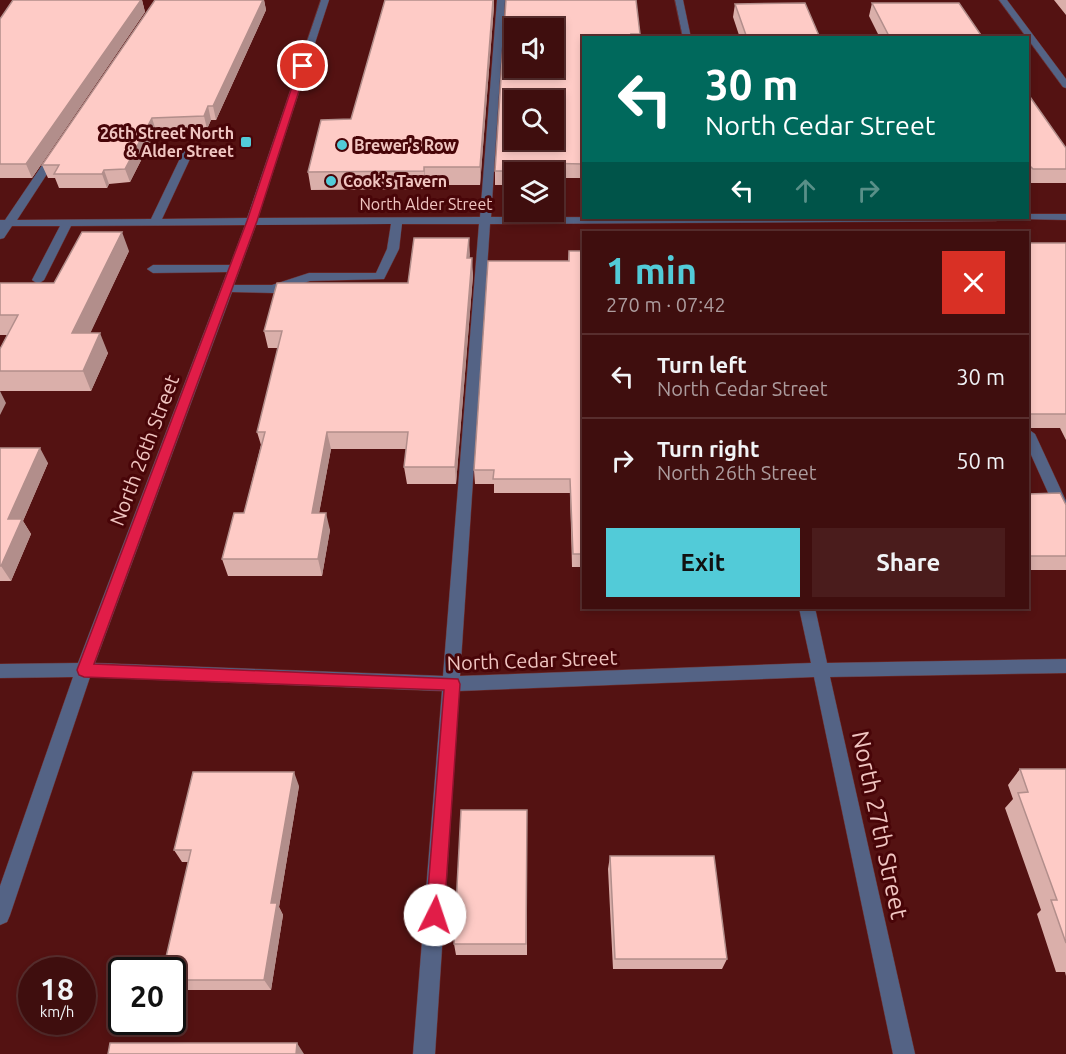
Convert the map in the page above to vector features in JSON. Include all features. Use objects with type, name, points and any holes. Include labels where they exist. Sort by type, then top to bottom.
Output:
[{"type":"street","name":"North 26th Street","points":[[0,915],[84,670],[252,221],[325,0]]},
{"type":"street","points":[[424,1054],[453,684],[501,0]]},
{"type":"street","points":[[679,0],[687,36]]},
{"type":"street","points":[[1003,0],[1066,85]]},
{"type":"street","points":[[0,236],[4,223],[61,146]]},
{"type":"street","points":[[155,222],[190,148]]},
{"type":"street","points":[[1029,217],[1066,217]]},
{"type":"street","name":"North Alder Street","points":[[4,223],[605,219]]},
{"type":"street","points":[[227,288],[273,289],[309,277],[380,277],[393,249],[398,221]]},
{"type":"street","points":[[38,280],[67,223]]},
{"type":"street","points":[[153,269],[234,268]]},
{"type":"street","points":[[1029,436],[1066,517]]},
{"type":"street","name":"North 27th Street","points":[[807,609],[904,1054]]},
{"type":"street","name":"North Cedar Street","points":[[0,671],[84,670],[453,684],[820,670],[1066,666]]},
{"type":"building","points":[[13,0],[141,0],[26,164],[0,164],[0,19]]},
{"type":"building","points":[[155,0],[263,0],[213,106],[208,106],[204,116],[152,118],[125,169],[104,170],[102,174],[54,174],[59,165],[42,165]]},
{"type":"building","points":[[385,0],[493,0],[480,167],[424,167],[424,171],[308,172],[321,120],[351,119]]},
{"type":"building","points":[[506,0],[636,0],[640,34],[582,36],[582,164],[504,162],[504,171],[495,171],[504,31],[504,78],[564,78],[564,18],[505,18]]},
{"type":"building","points":[[805,3],[819,36],[746,36],[735,4]]},
{"type":"building","points":[[872,3],[959,3],[982,36],[889,36]]},
{"type":"building","points":[[1029,95],[1066,148],[1066,169],[1033,169],[1029,167]]},
{"type":"building","points":[[82,232],[122,232],[72,333],[100,333],[83,371],[0,371],[0,349],[18,315],[0,315],[0,283],[54,283]]},
{"type":"building","points":[[414,238],[469,238],[467,258],[472,258],[455,467],[404,467],[408,432],[327,432],[312,513],[326,513],[318,559],[222,559],[234,513],[244,513],[265,432],[257,432],[282,331],[264,331],[277,283],[408,283]]},
{"type":"building","points":[[1029,243],[1066,243],[1066,414],[1029,414]]},
{"type":"building","points":[[569,251],[582,251],[582,554],[573,554],[570,479],[493,479],[494,470],[474,470],[488,261],[569,261]]},
{"type":"building","points":[[0,448],[40,448],[8,519],[22,519],[1,566],[0,566]]},
{"type":"building","points":[[1060,493],[1066,505],[1066,556],[1029,556],[1029,494]]},
{"type":"building","points":[[1020,769],[1066,769],[1066,943],[1051,900],[1057,900],[1018,793],[1028,792]]},
{"type":"building","points":[[193,772],[294,772],[271,903],[277,903],[264,980],[186,980],[186,957],[166,957],[191,850],[174,850]]},
{"type":"building","points":[[461,810],[527,810],[526,944],[454,944]]},
{"type":"building","points":[[610,856],[714,856],[727,959],[615,959]]},
{"type":"building","points":[[110,1043],[297,1043],[296,1054],[108,1054]]},
{"type":"place","name":"26th Street North & Alder Street","points":[[246,142]]},
{"type":"place","name":"Brewer's Row","points":[[342,145]]},
{"type":"place","name":"Cook's Tavern","points":[[331,181]]},
{"type":"route","points":[[303,66],[252,221],[84,670],[453,684],[435,915]]}]
